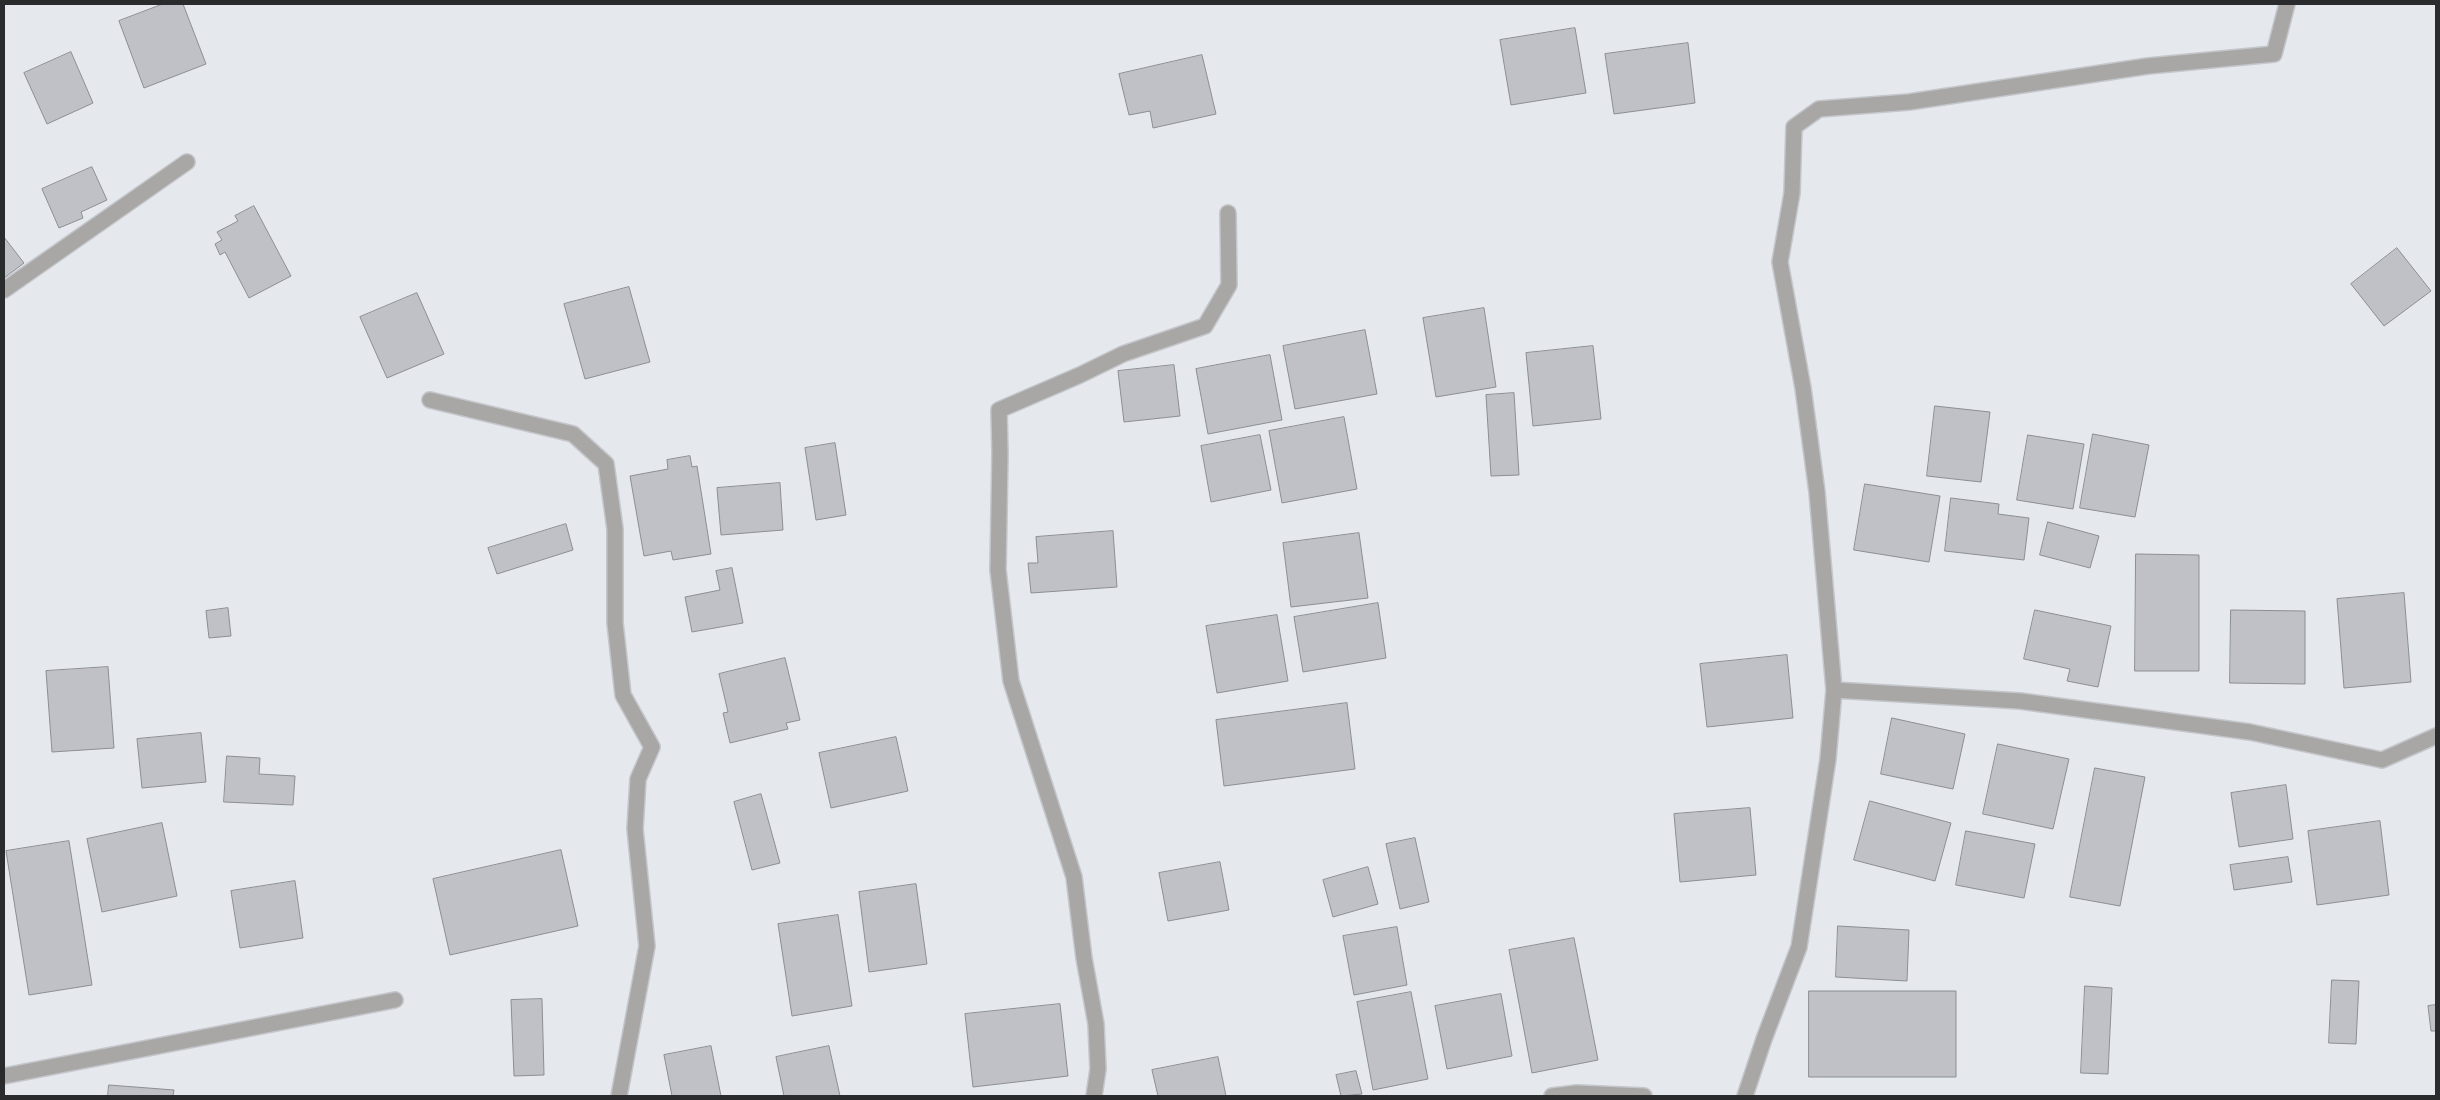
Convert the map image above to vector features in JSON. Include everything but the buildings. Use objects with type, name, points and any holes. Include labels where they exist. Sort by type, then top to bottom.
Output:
[{"type":"street","points":[[1745,1096],[1799,946],[1828,759],[1834,690],[1818,492],[1803,388],[1780,262],[1792,194],[1794,127],[1819,109],[1909,102],[2148,66],[2274,54],[2287,4]]},
{"type":"street","points":[[4,290],[187,162]]},
{"type":"street","points":[[1094,1096],[1098,1069],[1096,1024],[1084,958],[1074,877],[1011,681],[998,570],[1000,454],[998,410],[1080,375],[1123,354],[1205,326],[1229,285],[1228,213]]},
{"type":"street","points":[[430,400],[573,434],[606,464],[615,529],[615,623],[622,694],[652,747],[638,779],[636,829],[647,946],[619,1096]]},
{"type":"street","points":[[1834,690],[2020,701],[2250,732],[2382,760],[2436,736]]},
{"type":"street","points":[[4,1076],[395,1000]]},
{"type":"street","points":[[1552,1096],[1577,1093],[1644,1096]]}]
